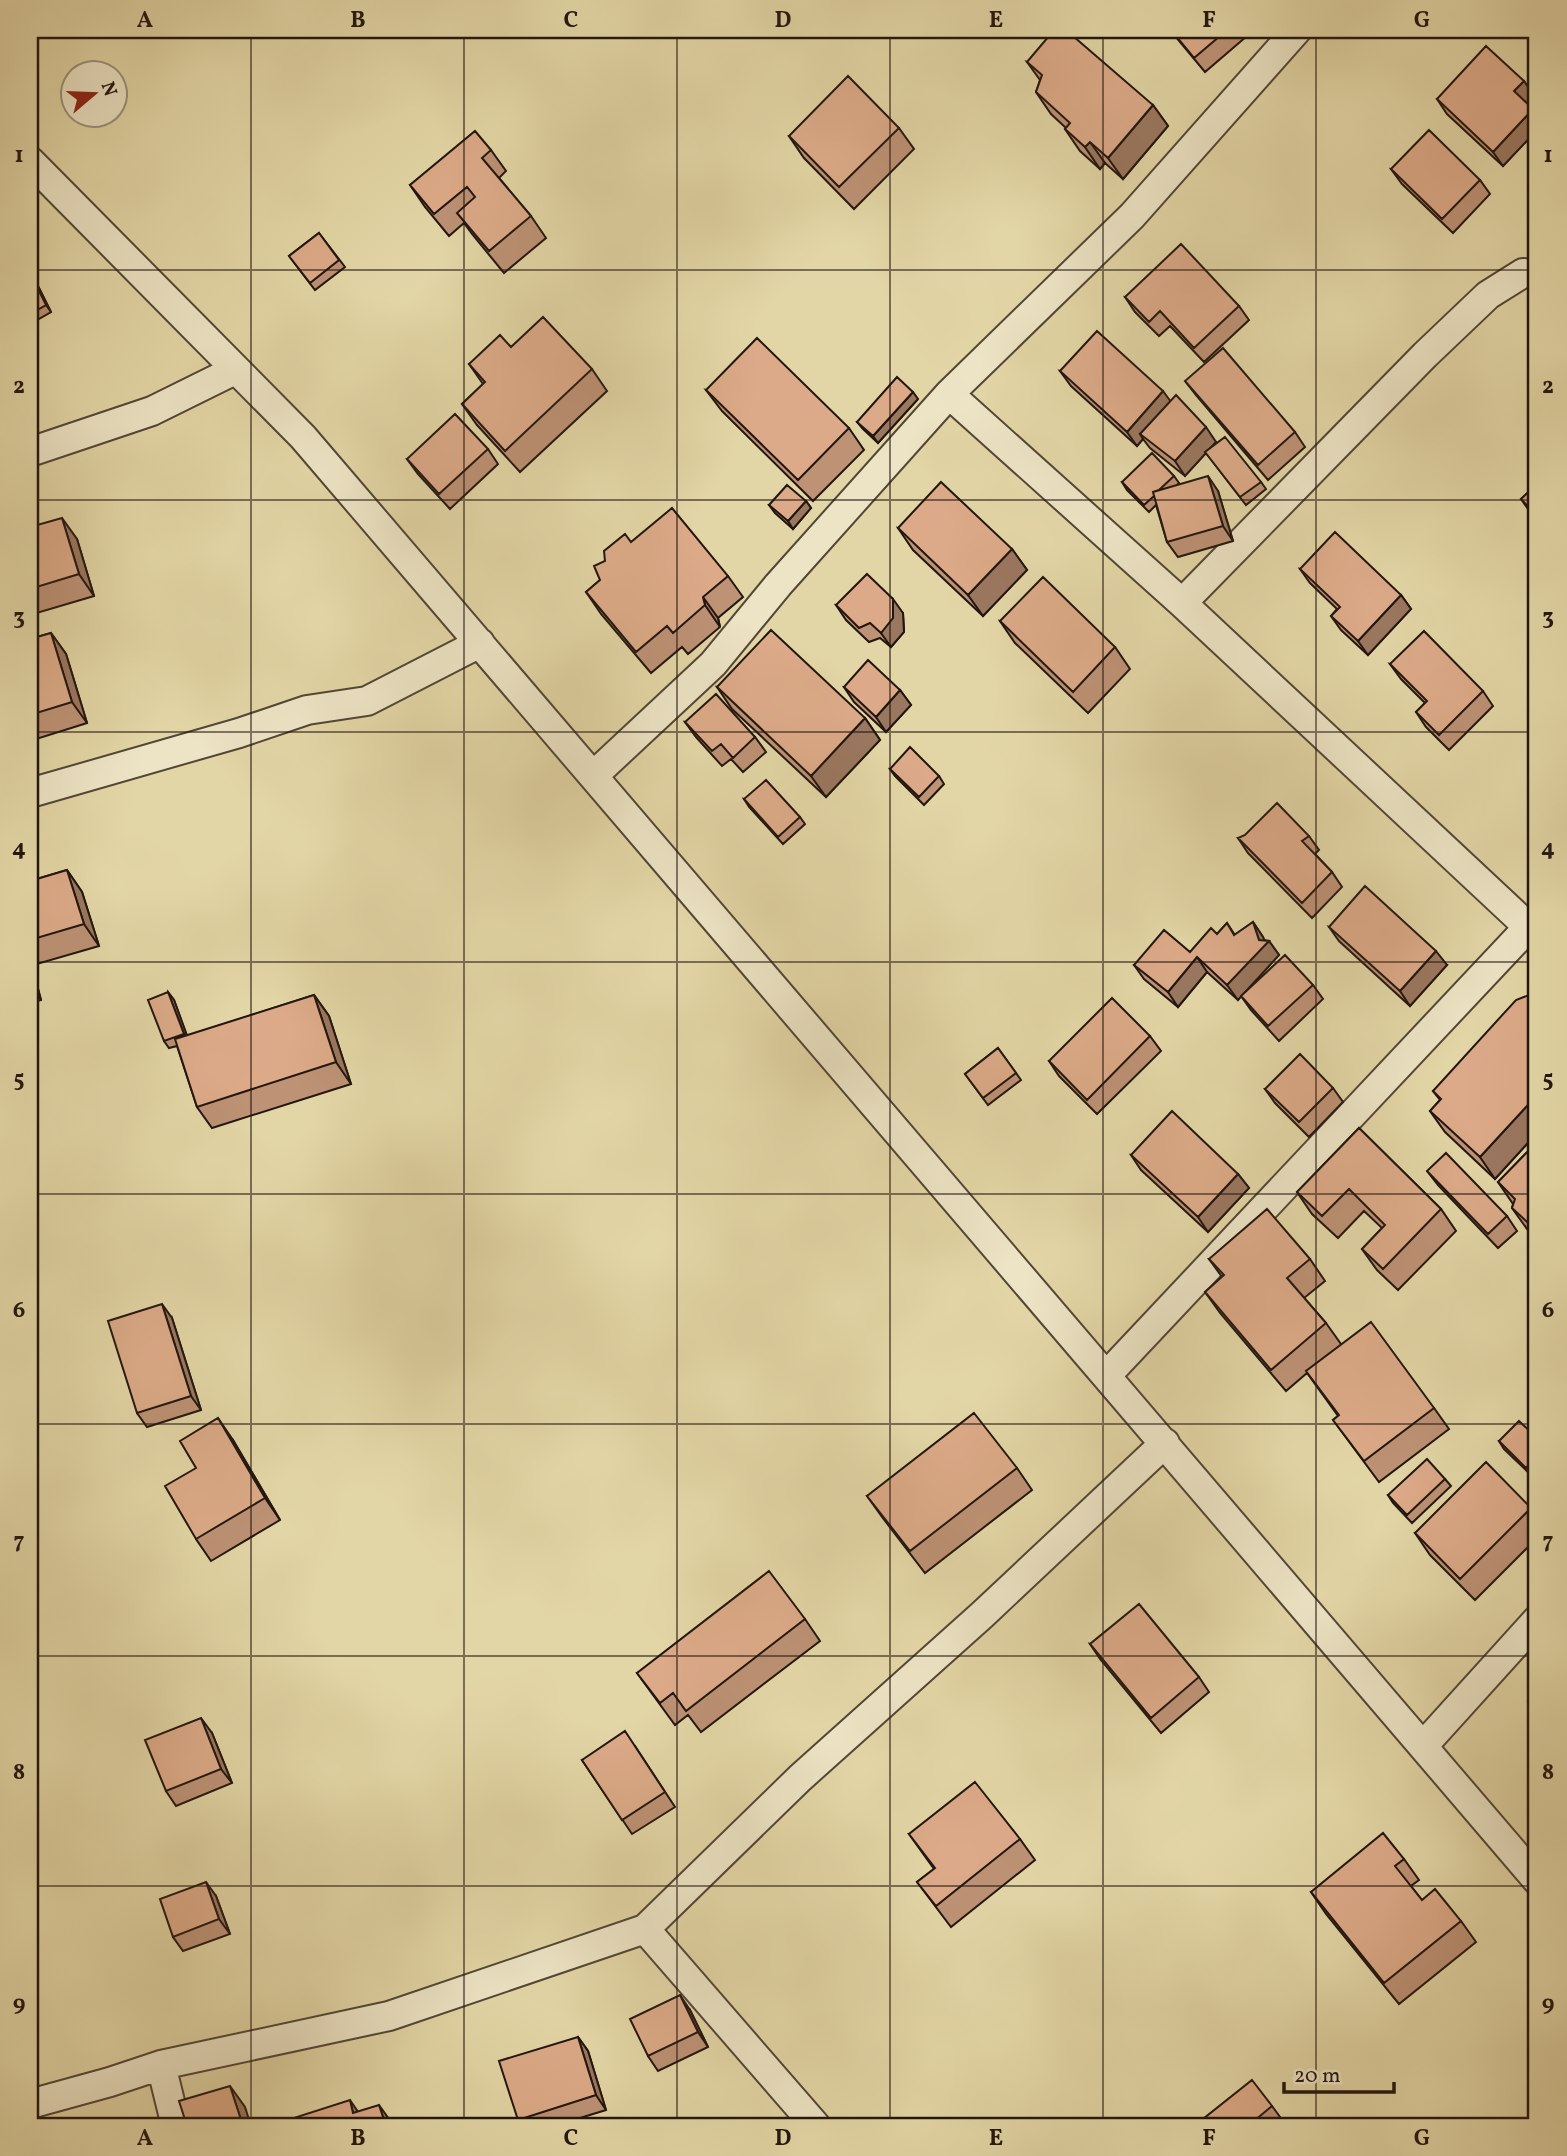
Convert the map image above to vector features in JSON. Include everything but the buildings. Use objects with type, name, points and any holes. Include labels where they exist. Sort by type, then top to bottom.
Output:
[{"type":"street","points":[[593,776],[713,664],[778,585],[949,394],[1132,216],[1297,30]]},
{"type":"street","points":[[30,161],[303,436],[1537,1880]]},
{"type":"street","points":[[1182,603],[1425,355],[1488,295],[1523,273],[1537,274]]},
{"type":"street","points":[[30,452],[152,411],[235,370]]},
{"type":"street","points":[[949,394],[1182,603],[1534,927],[1107,1375]]},
{"type":"street","points":[[30,793],[239,733],[307,710],[367,701],[480,643]]},
{"type":"street","points":[[30,2104],[161,2065],[389,2016],[645,1929],[800,1778],[982,1615],[1165,1443]]},
{"type":"street","points":[[1423,1746],[1537,1619]]},
{"type":"street","points":[[645,1929],[816,2126]]},
{"type":"street","points":[[161,2065],[176,2126]]}]
